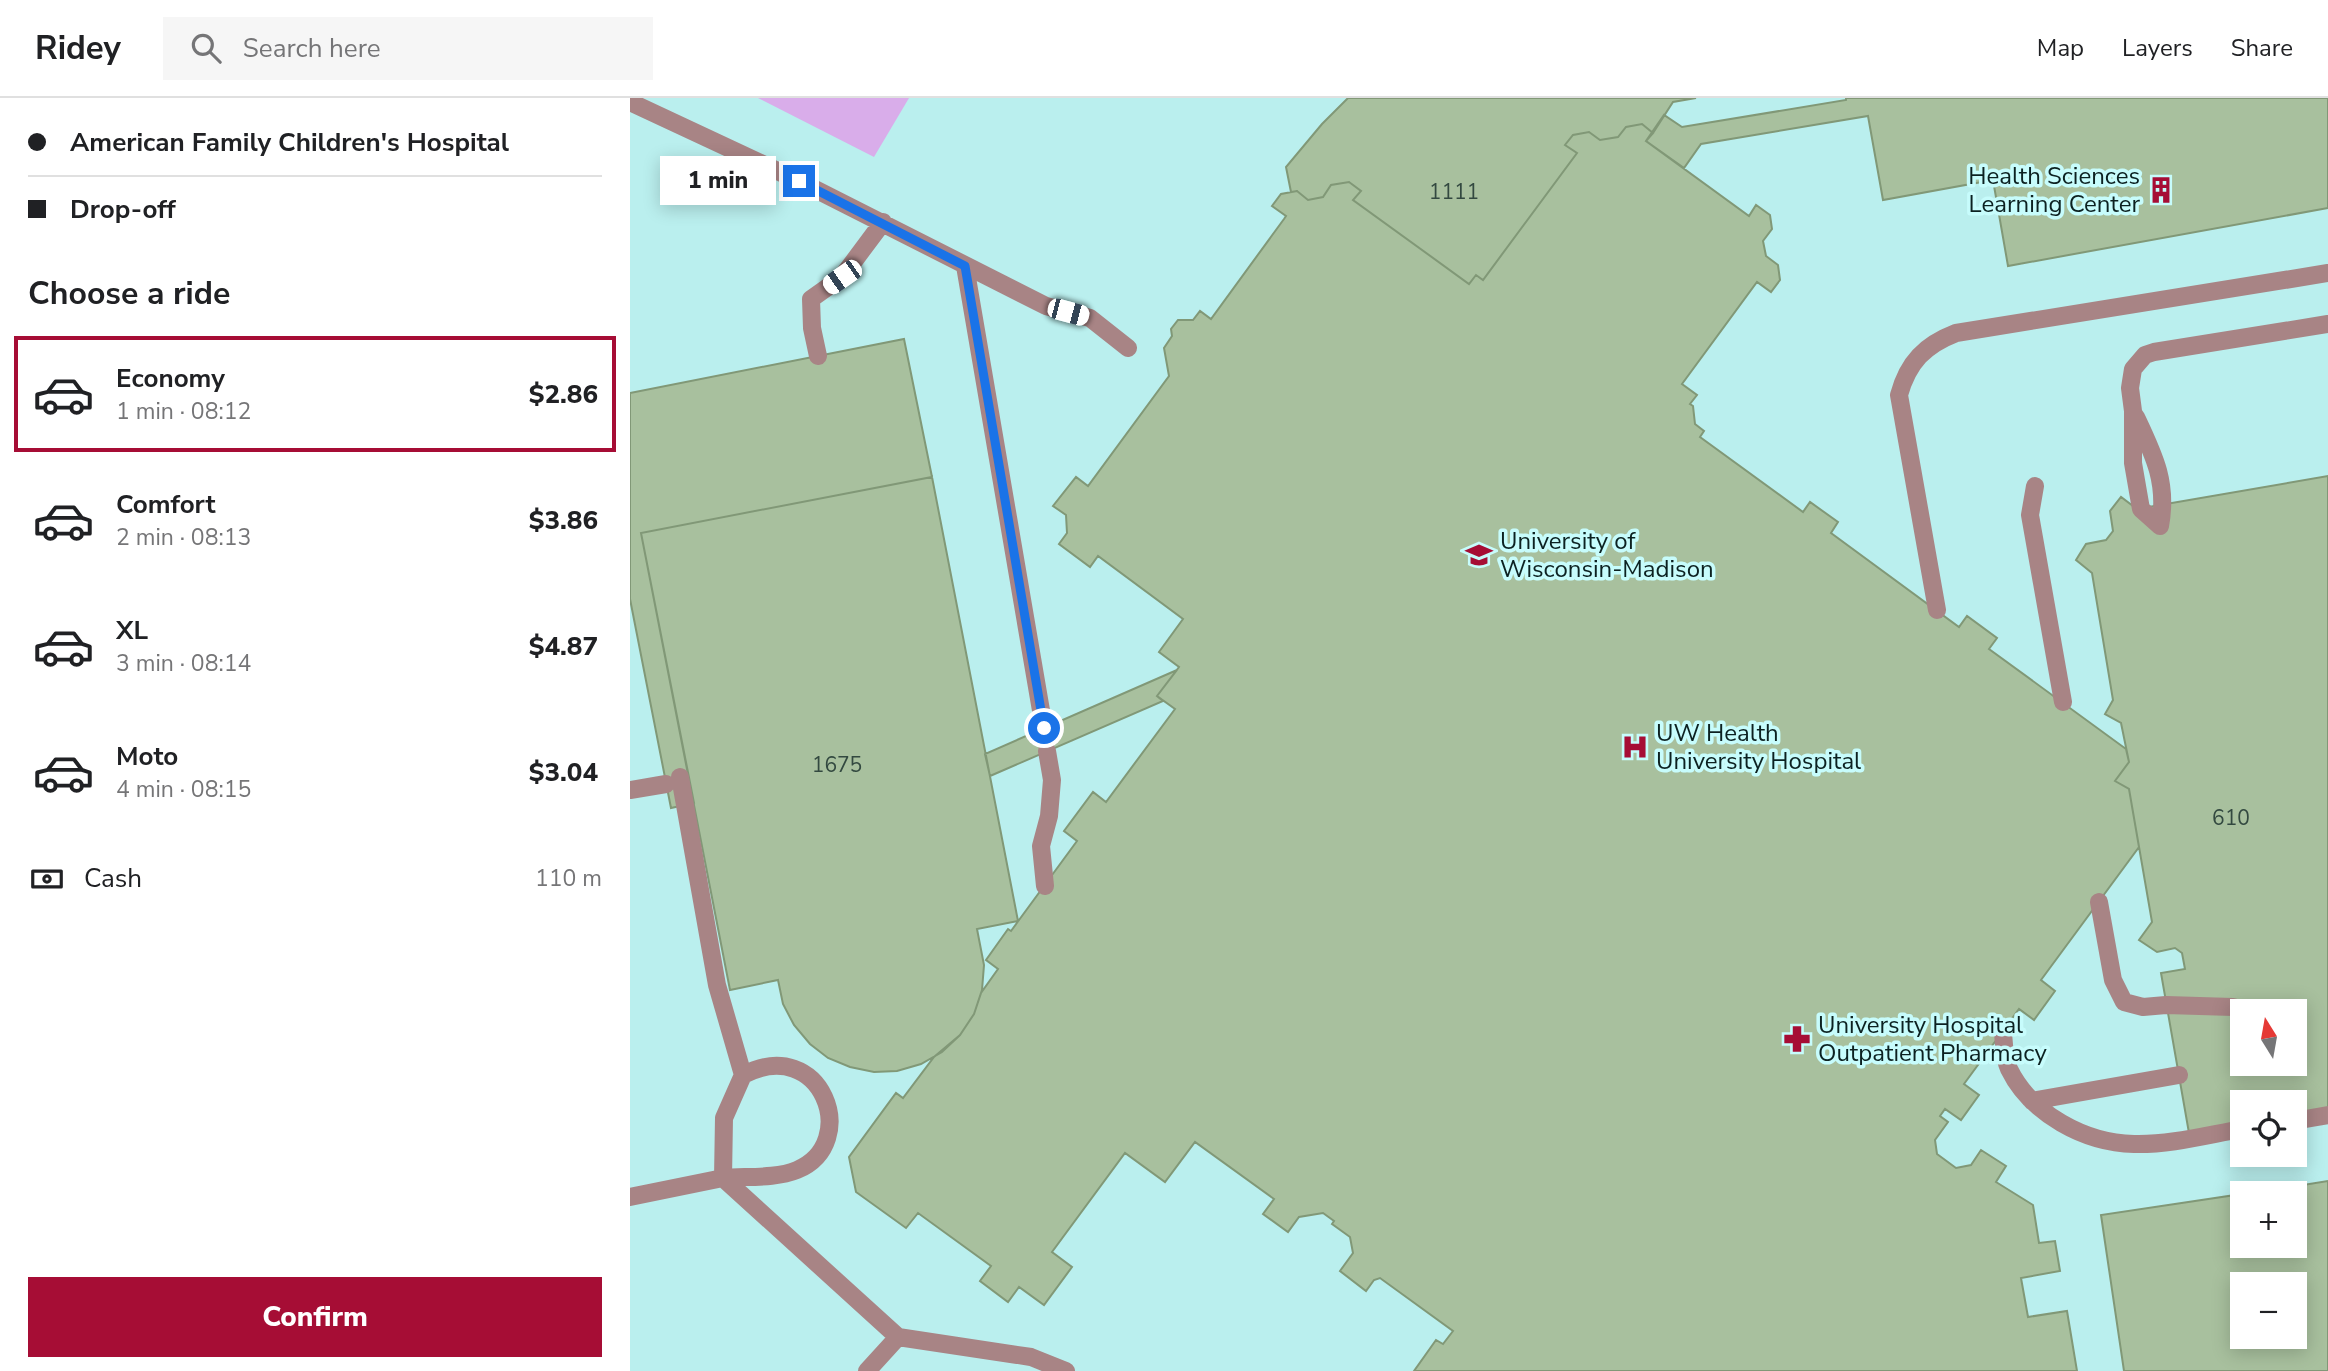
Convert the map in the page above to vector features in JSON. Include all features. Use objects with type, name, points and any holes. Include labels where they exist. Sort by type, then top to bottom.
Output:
[{"type":"lane","points":[[630,102],[883,222],[1046,306],[1090,317],[1128,348]]},
{"type":"lane","points":[[818,356],[812,328],[811,299],[842,277],[883,222]]},
{"type":"lane","points":[[965,266],[1044,728]]},
{"type":"lane","points":[[1937,610],[1899,395],[1912,363],[1923,350],[1956,333],[2328,272]]},
{"type":"lane","points":[[2160,526],[2164,504],[2156,458],[2133,411],[2130,378],[2133,369],[2146,355],[2328,324]]},
{"type":"lane","points":[[2035,486],[2031,495],[2030,515],[2063,702]]},
{"type":"lane","points":[[1045,886],[1041,846],[1049,816],[1052,780],[1047,751]]},
{"type":"lane","points":[[630,790],[673,780],[717,985],[743,1075]]},
{"type":"lane","points":[[2099,902],[2113,980],[2124,1002],[2143,1007],[2230,1007]]},
{"type":"lane","points":[[2003,1032],[2008,1068],[2032,1101],[2061,1123],[2092,1137],[2133,1144],[2230,1131]]},
{"type":"lane","points":[[630,1197],[723,1178],[782,1174],[799,1170],[813,1160],[823,1147],[830,1115],[825,1098],[816,1083],[789,1066],[757,1067],[743,1075],[724,1118],[723,1178],[898,1337],[1031,1357],[1066,1371]]},
{"type":"lane","points":[[2032,1101],[2179,1075]]},
{"type":"lane","points":[[2307,1119],[2328,1115]]},
{"type":"lane","points":[[867,1371],[898,1337]]},
{"type":"shaded area","points":[[758,98],[909,98],[874,157]]},
{"type":"building","points":[[1348,98],[1696,98],[1673,102],[1653,133],[1642,124],[1626,127],[1618,137],[1600,140],[1589,132],[1573,135],[1565,145],[1577,153],[1483,280],[1476,275],[1469,284],[1353,200],[1361,191],[1349,182],[1331,185],[1323,197],[1308,200],[1297,191],[1291,192],[1286,167]]},
{"type":"building","name":"Health Sciences Learning Center","points":[[1846,98],[2328,98],[2328,208],[2008,266],[1993,180],[1883,200],[1868,116],[1701,144],[1684,168],[1646,141],[1664,115],[1682,127]]},
{"type":"building","name":"UW Health University Hospital","points":[[1642,124],[1653,133],[1646,141],[1749,216],[1756,205],[1770,215],[1772,229],[1763,241],[1766,256],[1778,265],[1780,280],[1771,292],[1757,282],[1682,384],[1697,395],[1690,404],[1693,406],[1695,424],[1704,431],[1700,437],[1803,512],[1810,502],[1838,522],[1831,533],[1959,627],[1967,616],[1997,638],[1989,649],[2126,749],[2129,762],[2115,781],[2129,789],[2139,847],[2041,980],[2055,991],[2034,1020],[2019,1009],[1964,1084],[1979,1095],[1961,1120],[1945,1109],[1940,1116],[1948,1122],[1935,1140],[1937,1154],[1956,1168],[1971,1165],[1981,1150],[2006,1166],[1996,1182],[2033,1205],[2039,1243],[2055,1241],[2060,1271],[2021,1278],[2028,1317],[2067,1311],[2077,1371],[1414,1371],[1436,1340],[1443,1344],[1453,1331],[1380,1278],[1374,1280],[1366,1291],[1340,1271],[1353,1253],[1350,1237],[1332,1224],[1334,1221],[1323,1213],[1299,1217],[1288,1232],[1263,1214],[1274,1199],[1195,1142],[1165,1182],[1125,1153],[1052,1252],[1072,1267],[1044,1305],[1019,1287],[1008,1302],[980,1281],[991,1266],[918,1213],[906,1228],[856,1192],[849,1157],[896,1093],[903,1098],[934,1057],[960,1035],[974,1014],[981,993],[998,969],[986,960],[1008,929],[1011,931],[1077,841],[1064,831],[1093,792],[1106,802],[1175,709],[1157,696],[1179,667],[1159,652],[1183,619],[1098,556],[1090,567],[1059,544],[1067,533],[1066,515],[1053,506],[1076,477],[1088,486],[1169,376],[1164,348],[1172,336],[1171,329],[1178,320],[1193,320],[1200,311],[1211,319],[1286,216],[1272,206],[1281,194],[1297,191],[1308,200],[1323,197],[1331,185],[1349,182],[1361,191],[1353,200],[1469,284],[1476,275],[1483,280],[1577,153],[1565,145],[1573,135],[1589,132],[1600,140],[1618,137],[1626,127]]},
{"type":"building","points":[[904,339],[932,477],[641,533],[694,803],[671,808],[630,599],[630,393]]},
{"type":"building","points":[[2328,476],[2328,1108],[2307,1112],[2307,1090],[2230,1090],[2230,1125],[2189,1133],[2161,973],[2185,969],[2182,953],[2175,948],[2157,952],[2139,940],[2152,922],[2129,789],[2115,781],[2129,762],[2121,723],[2105,714],[2113,700],[2092,573],[2076,560],[2086,544],[2106,540],[2113,531],[2110,511],[2121,497],[2137,509]]},
{"type":"building","points":[[932,477],[1018,921],[977,929],[984,965],[982,990],[974,1014],[960,1035],[942,1052],[921,1064],[897,1071],[874,1072],[850,1067],[828,1058],[810,1044],[794,1025],[783,1004],[778,980],[730,990],[641,533]]},
{"type":"building","points":[[1177,670],[1157,696],[1163,701],[990,776],[985,754]]},
{"type":"building","points":[[2328,1181],[2328,1371],[2124,1371],[2101,1215],[2230,1196],[2230,1258],[2307,1258],[2307,1184]]},
{"type":"place","name":"Health Sciences Learning Center","points":[[2161,190]]},
{"type":"place","name":"University of Wisconsin-Madison","points":[[1479,555]]},
{"type":"place","name":"UW Health University Hospital","points":[[1635,747]]},
{"type":"place","name":"University Hospital Outpatient Pharmacy","points":[[1797,1039]]},
{"type":"route","points":[[799,181],[965,266],[1044,728]]}]
